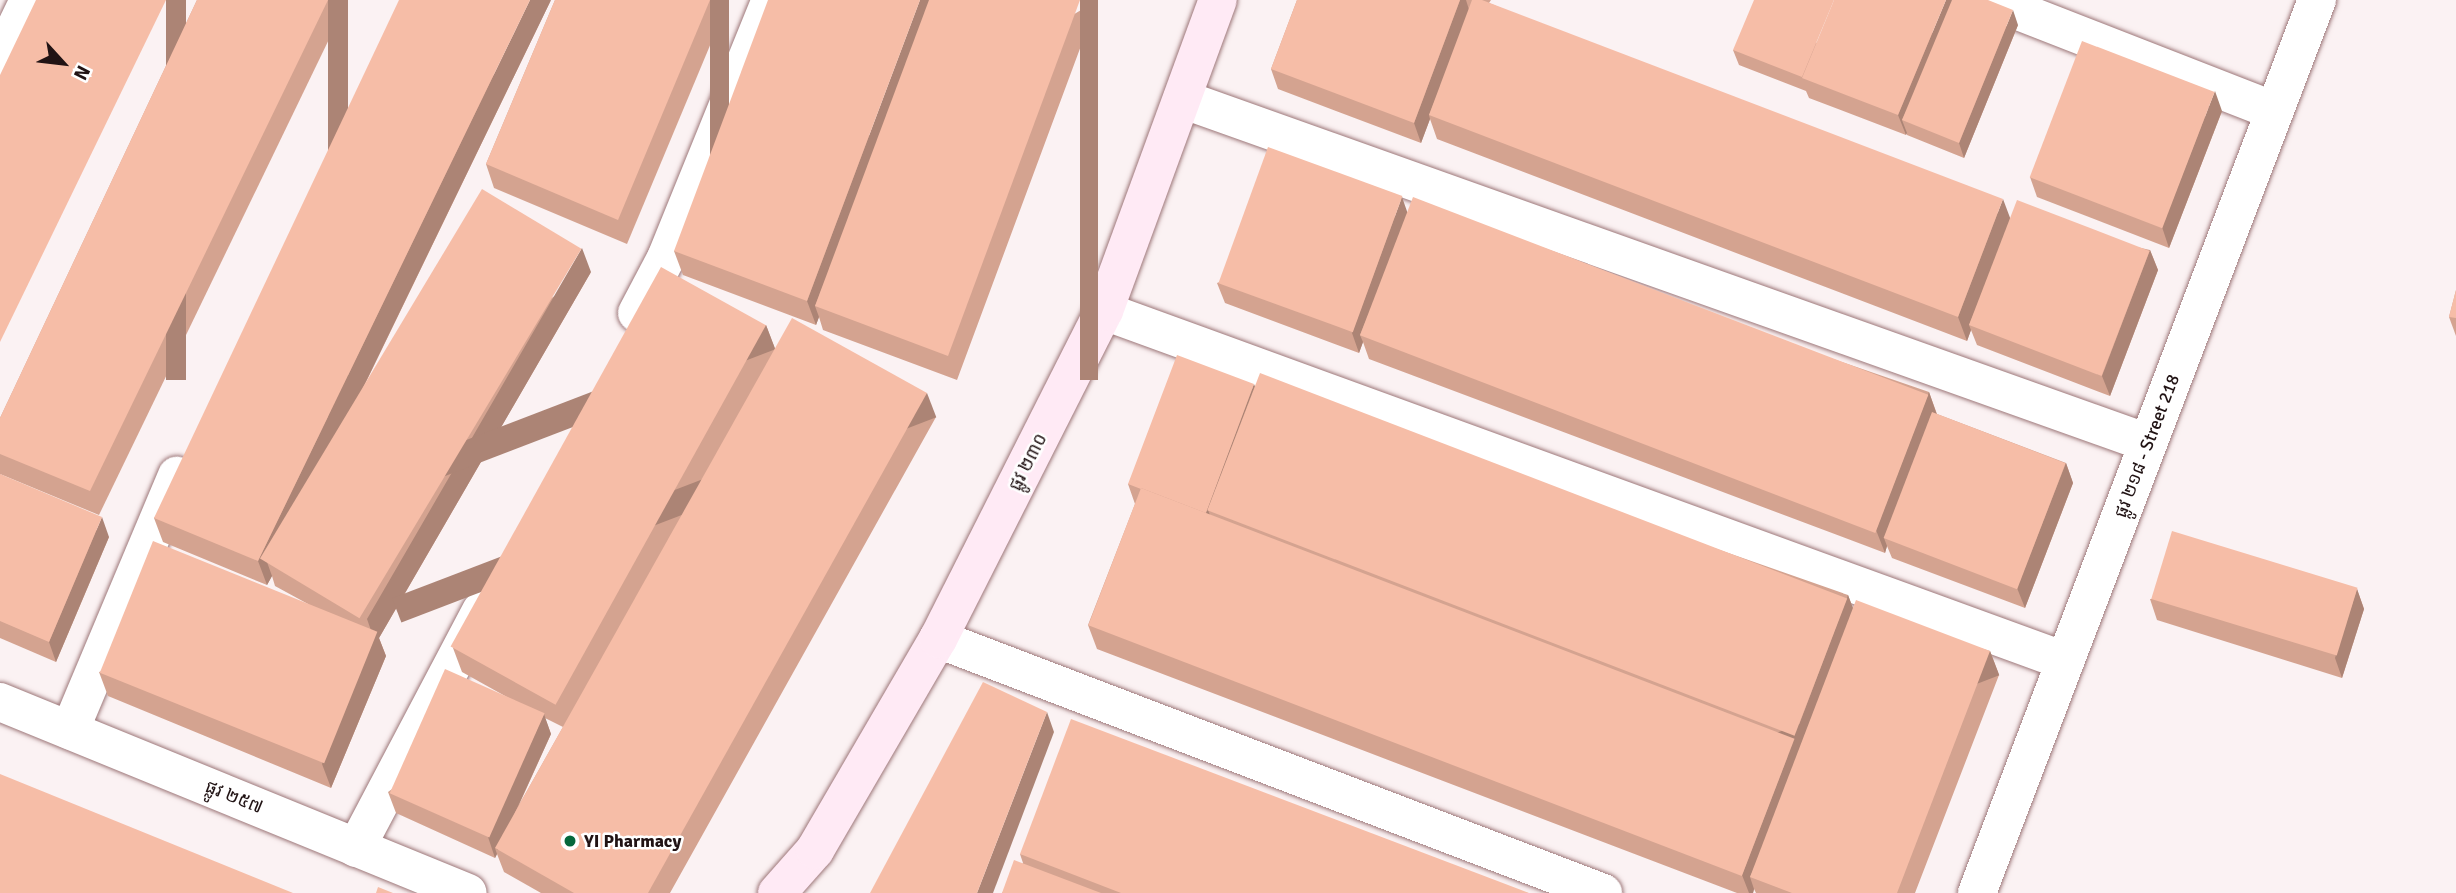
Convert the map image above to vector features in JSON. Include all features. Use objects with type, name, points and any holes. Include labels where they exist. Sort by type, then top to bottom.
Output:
[{"type":"street","points":[[0,60],[29,0]]},
{"type":"street","points":[[621,344],[666,258],[771,0]]},
{"type":"street","name":"ផ្លូវ ២៣០","points":[[777,893],[816,850],[938,639],[1104,311],[1218,0]]},
{"type":"street","points":[[1990,0],[2274,111]]},
{"type":"street","name":"ផ្លូវ ២១៨ - Street 218","points":[[1977,893],[2317,0]]},
{"type":"street","points":[[1182,99],[2148,443]]},
{"type":"street","points":[[1104,311],[2065,661]]},
{"type":"street","points":[[70,730],[193,442]]},
{"type":"street","points":[[356,848],[498,578]]},
{"type":"street","points":[[938,639],[1603,893]]},
{"type":"street","name":"ផ្លូវ ២៥៧","points":[[0,702],[468,893]]},
{"type":"building","points":[[36,0],[166,0],[0,342],[0,75]]},
{"type":"building","points":[[197,0],[328,0],[90,491],[0,454],[0,418]]},
{"type":"building","points":[[399,0],[530,0],[258,561],[154,518]]},
{"type":"building","points":[[555,0],[710,0],[618,220],[486,164]]},
{"type":"building","points":[[768,0],[920,0],[807,301],[674,251]]},
{"type":"building","points":[[929,0],[1080,0],[948,356],[815,306]]},
{"type":"building","points":[[1297,0],[1460,0],[1414,123],[1271,69]]},
{"type":"building","points":[[1472,0],[1482,0],[2003,199],[1958,317],[1429,115]]},
{"type":"building","points":[[1754,0],[1834,0],[1802,77],[1733,50]]},
{"type":"building","points":[[1834,0],[1946,0],[1898,115],[1802,78]]},
{"type":"building","points":[[1952,0],[1988,0],[2013,10],[1959,143],[1902,120]]},
{"type":"building","points":[[2082,41],[2215,92],[2162,228],[2030,177]]},
{"type":"building","points":[[1268,147],[1402,196],[1353,332],[1218,283]]},
{"type":"building","points":[[482,189],[581,249],[359,618],[260,558]]},
{"type":"building","points":[[1413,197],[1928,395],[1875,533],[1360,335]]},
{"type":"building","points":[[2017,200],[2150,251],[2102,376],[1969,325]]},
{"type":"building","points":[[661,267],[766,325],[556,705],[451,647]]},
{"type":"building","points":[[2456,290],[2456,318],[2449,317]]},
{"type":"building","points":[[792,318],[927,393],[648,893],[574,893],[495,848]]},
{"type":"building","points":[[1177,355],[1254,384],[1206,513],[1128,484]]},
{"type":"building","points":[[1260,373],[1847,598],[1795,736],[1207,510]]},
{"type":"building","points":[[1932,412],[2066,463],[2017,589],[1884,538]]},
{"type":"building","points":[[0,474],[102,517],[49,642],[0,621]]},
{"type":"building","points":[[1141,488],[1795,739],[1742,876],[1088,625]]},
{"type":"building","points":[[2172,531],[2358,588],[2337,656],[2151,599]]},
{"type":"building","points":[[153,541],[377,632],[324,763],[100,673]]},
{"type":"building","points":[[1856,600],[1990,651],[1897,893],[1792,893],[1750,877]]},
{"type":"building","points":[[445,669],[545,713],[489,838],[390,793]]},
{"type":"building","points":[[983,682],[1047,712],[977,893],[870,893]]},
{"type":"building","points":[[1071,719],[1529,893],[1121,893],[1020,854]]},
{"type":"building","points":[[0,774],[293,893],[0,893]]},
{"type":"building","points":[[1014,860],[1101,893],[1002,893]]},
{"type":"building","points":[[378,887],[393,893],[376,893]]},
{"type":"place","name":"YI Pharmacy","points":[[570,841]]}]
